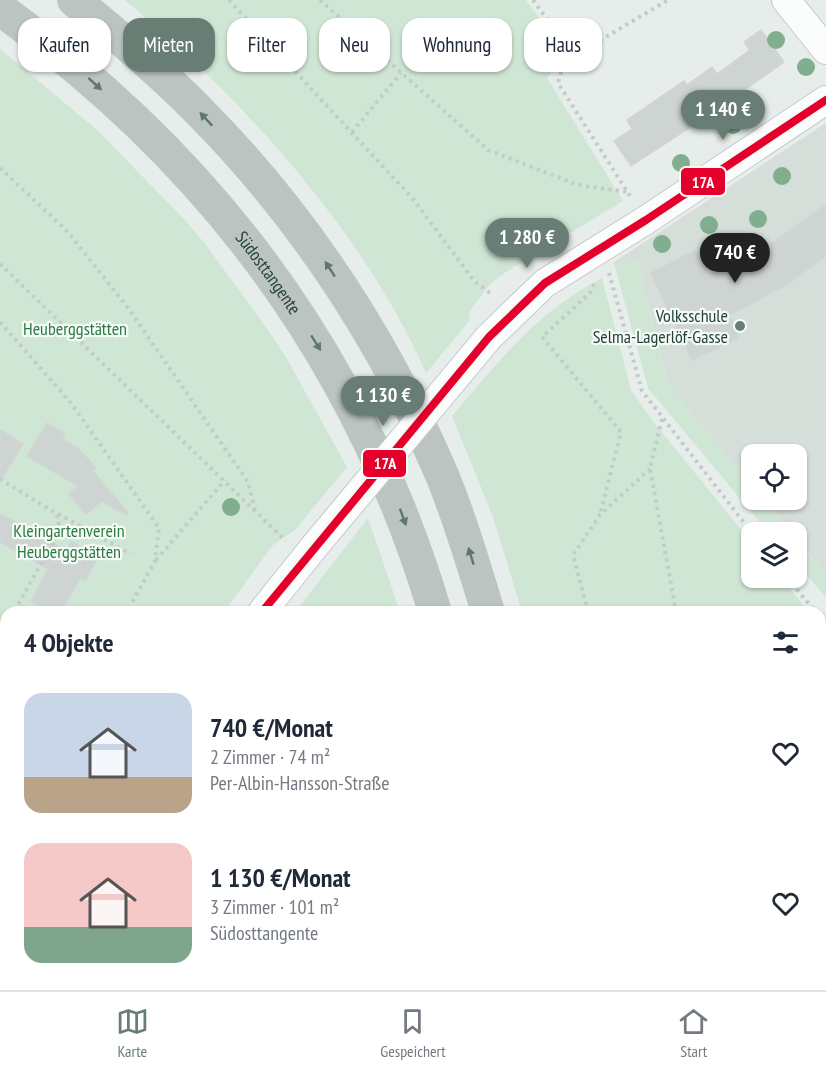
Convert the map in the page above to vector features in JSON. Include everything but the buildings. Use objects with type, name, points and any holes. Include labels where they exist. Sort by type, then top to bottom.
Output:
[{"type":"highway","points":[[74,0],[118,36],[199,111],[278,200],[322,258],[361,317],[419,425],[442,476],[466,539],[486,606]]},
{"type":"highway","name":"Südosttangente","points":[[0,9],[85,75],[164,149],[235,227],[282,290],[320,348],[375,451],[420,561],[433,606]]},
{"type":"street","points":[[786,0],[826,50]]},
{"type":"street","points":[[266,606],[302,545],[489,337],[545,283],[646,220],[826,100]]},
{"type":"path","points":[[229,0],[414,200],[474,281],[490,293]]},
{"type":"path","points":[[320,0],[488,150],[578,185],[627,192]]},
{"type":"path","points":[[533,0],[546,18]]},
{"type":"path","points":[[602,39],[668,0]]},
{"type":"path","points":[[561,72],[558,83],[646,220]]},
{"type":"path","points":[[351,132],[401,73]]},
{"type":"path","points":[[0,168],[68,232],[128,308],[248,482],[255,510]]},
{"type":"path","points":[[0,264],[255,510],[302,545]]},
{"type":"path","points":[[609,272],[642,391],[743,522]]},
{"type":"path","points":[[595,283],[590,293],[543,337],[621,432],[600,515]]},
{"type":"path","points":[[0,322],[71,403],[159,528],[155,561]]},
{"type":"path","points":[[662,418],[650,468],[675,606]]},
{"type":"path","points":[[586,606],[573,555],[600,515],[650,468]]},
{"type":"path","points":[[0,478],[57,514],[131,554]]},
{"type":"path","points":[[130,606],[155,561],[225,480]]},
{"type":"path","points":[[17,606],[60,530],[57,514]]},
{"type":"path","points":[[796,588],[811,606]]},
{"type":"shaded area","name":"Volksschule Selma-Lagerlöf-Gasse","points":[[826,123],[826,574],[807,551],[807,522],[783,522],[772,510],[807,510],[807,444],[741,444],[741,473],[669,386],[637,261],[615,267],[614,262]]},
{"type":"green space","points":[[125,0],[526,0],[539,18],[524,18],[524,72],[552,72],[547,78],[623,201],[490,284],[469,312],[470,320],[426,373],[400,321],[369,269],[334,219],[296,170],[205,72],[215,72],[215,18],[146,18]]},
{"type":"green space","points":[[0,49],[18,64],[18,72],[28,72],[96,129],[185,220],[206,245],[287,359],[347,467],[295,530],[273,545],[228,606],[0,606]]},
{"type":"green space","points":[[637,261],[669,386],[741,473],[741,500],[648,388],[615,267]]},
{"type":"green space","points":[[602,278],[631,390],[652,420],[741,530],[741,588],[789,588],[804,606],[520,606],[493,517],[452,416],[520,339],[558,306]]},
{"type":"green space","points":[[750,510],[772,510],[783,522],[760,522]]},
{"type":"green space","points":[[368,518],[398,606],[300,606]]},
{"type":"green space","points":[[807,552],[826,574],[826,597],[807,575]]},
{"type":"transit line","name":"17A","points":[[267,606],[489,337],[545,283],[646,220],[826,100]]},
{"type":"place","name":"Volksschule Selma-Lagerlöf-Gasse","points":[[740,326]]},
{"type":"park label","name":"Heuberggstätten","points":[[75,329]]},
{"type":"park label","name":"Kleingartenverein Heuberggstätten","points":[[69,541]]}]
